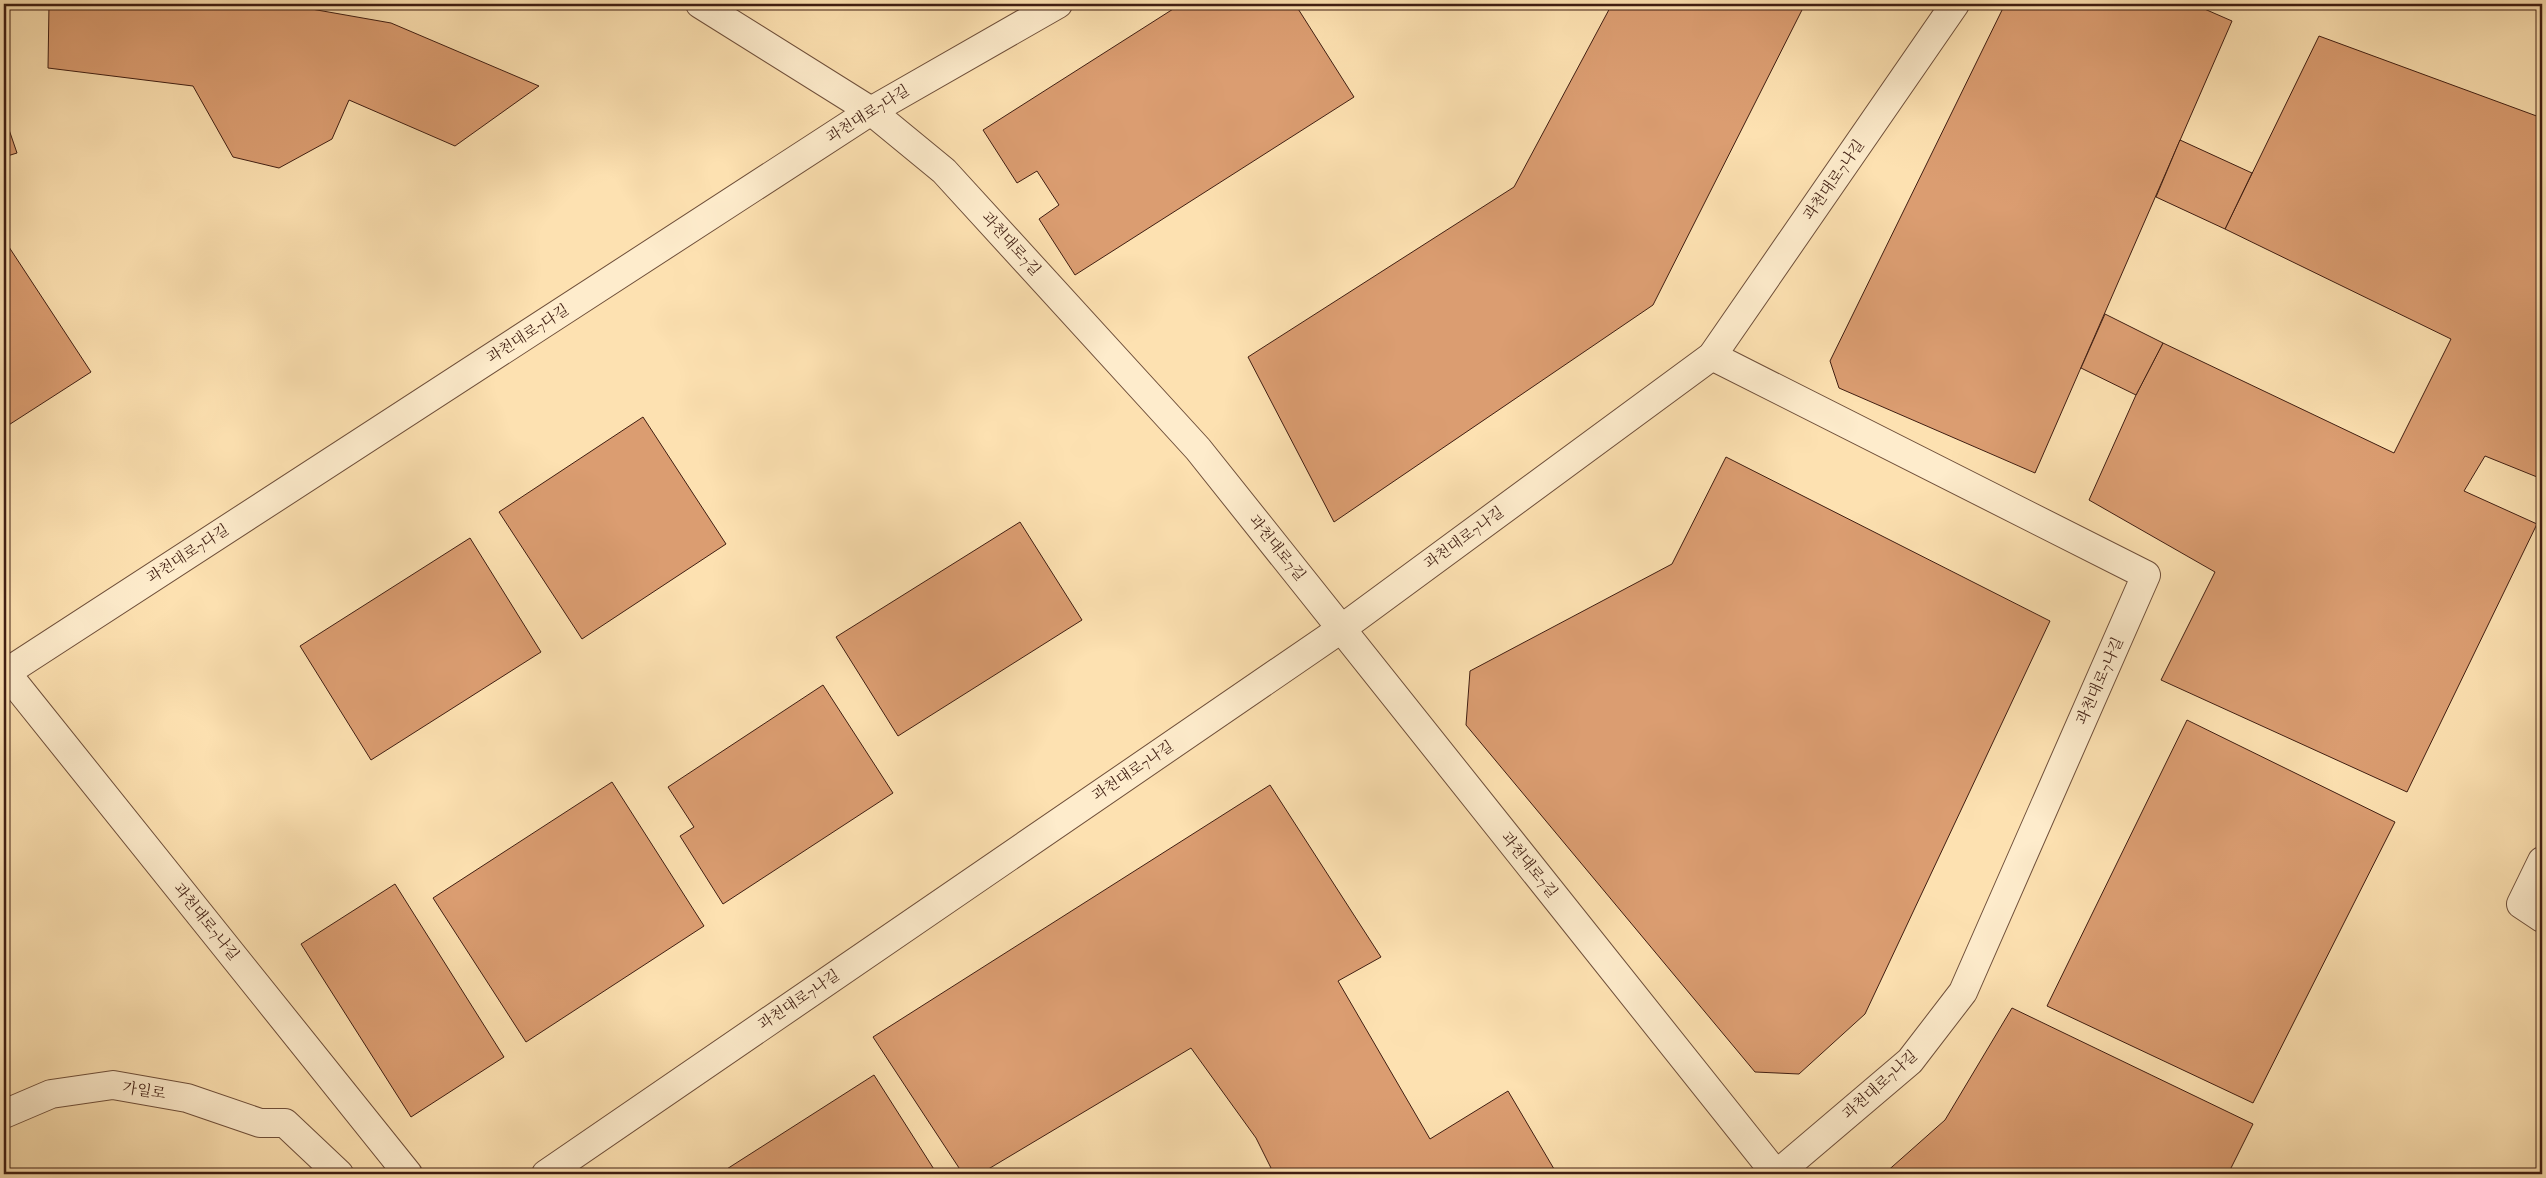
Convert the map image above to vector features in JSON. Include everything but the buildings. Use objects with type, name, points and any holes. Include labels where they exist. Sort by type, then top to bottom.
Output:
[{"type":"street","name":"과천대로7길","points":[[700,4],[871,111],[944,171],[1198,449],[1776,1174]]},
{"type":"street","name":"과천대로7다길","points":[[4,672],[871,111],[1058,4]]},
{"type":"street","name":"과천대로7나길","points":[[546,1174],[1341,629],[1712,356],[1955,4]]},
{"type":"street","name":"과천대로7나길","points":[[1712,356],[2146,575],[1963,992],[1910,1061],[1776,1174]]},
{"type":"street","name":"과천대로7나길","points":[[4,672],[408,1174]]},
{"type":"street","points":[[2542,861],[2521,904],[2542,918]]},
{"type":"street","name":"가일로","points":[[4,1114],[51,1094],[113,1086],[187,1098],[260,1123],[285,1122],[339,1174]]}]
